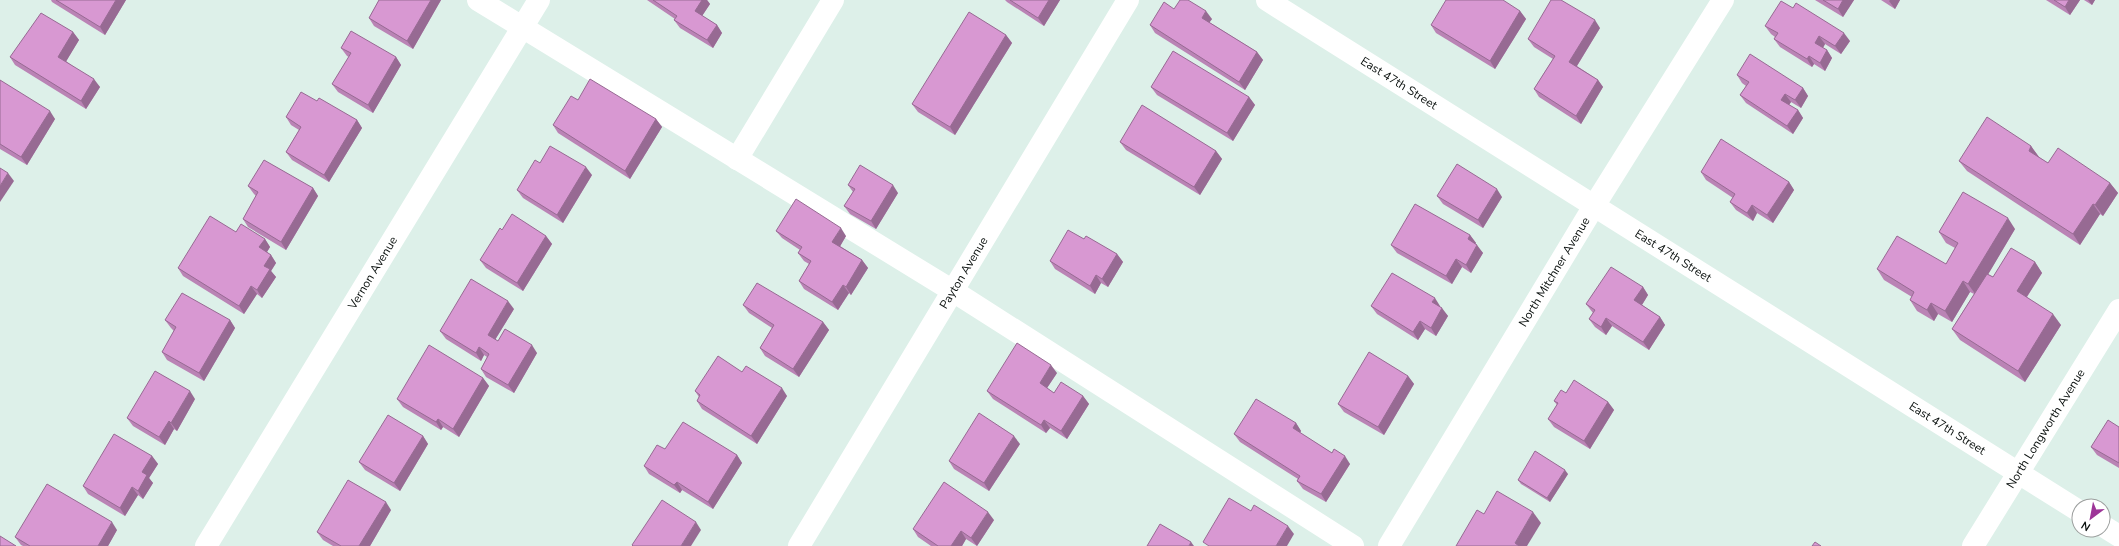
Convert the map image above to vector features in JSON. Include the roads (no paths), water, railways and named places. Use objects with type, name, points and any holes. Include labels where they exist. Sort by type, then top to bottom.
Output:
[{"type":"street","points":[[478,0],[953,291],[1353,546]]},
{"type":"street","name":"Vernon Avenue","points":[[206,546],[539,0]]},
{"type":"street","points":[[737,158],[833,0]]},
{"type":"street","name":"Payton Avenue","points":[[799,546],[1128,0]]},
{"type":"street","name":"East 47th Street","points":[[1267,0],[2071,506]]},
{"type":"street","name":"North Mitchner Avenue","points":[[1389,546],[1594,206],[1723,0]]},
{"type":"street","name":"North Longworth Avenue","points":[[1973,546],[2017,472],[2119,310]]}]
